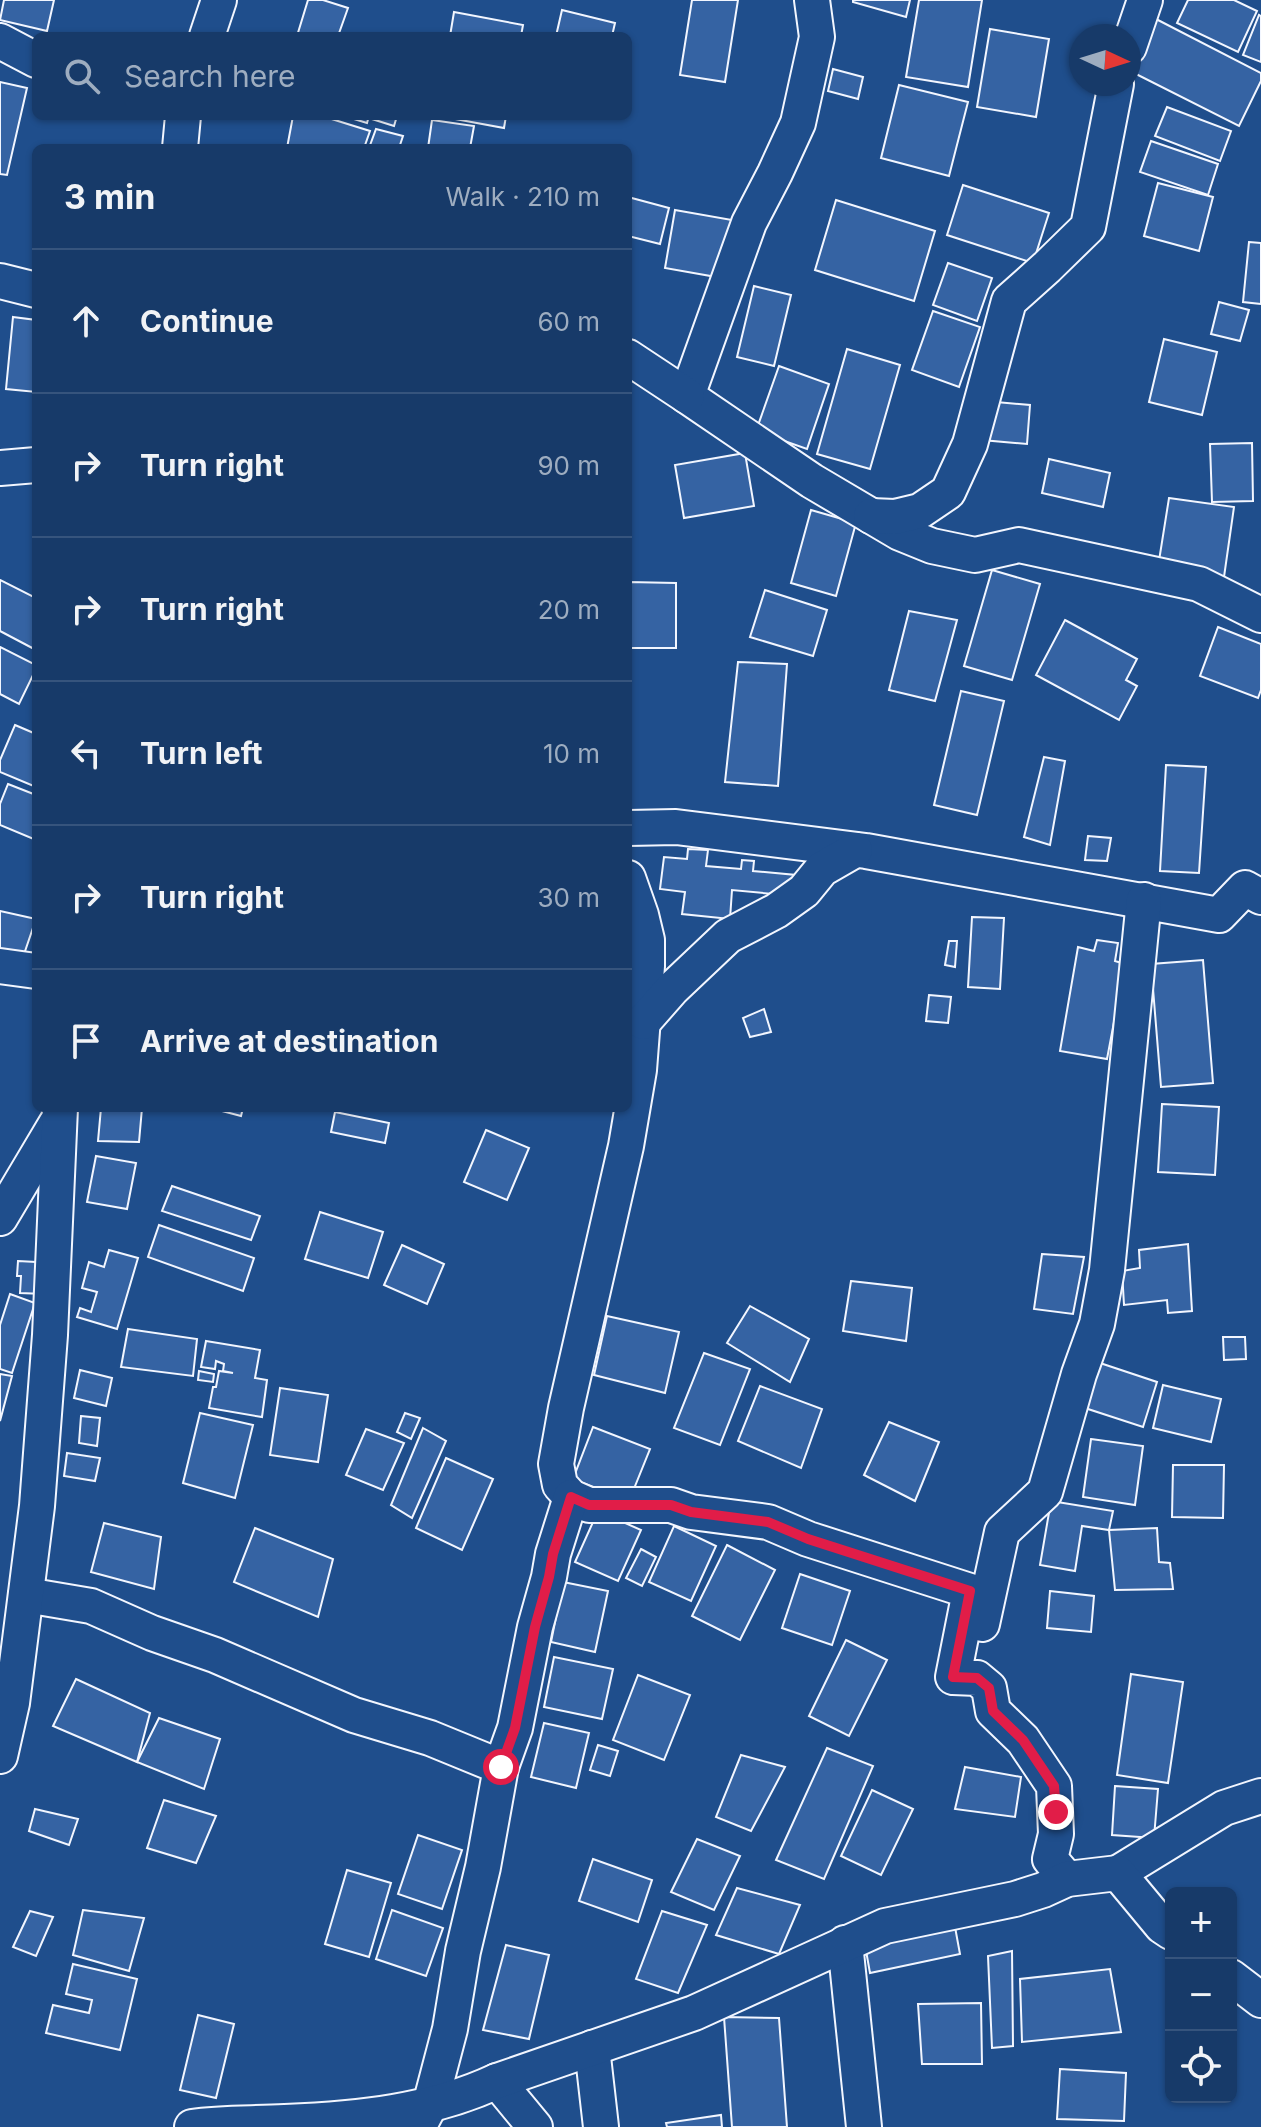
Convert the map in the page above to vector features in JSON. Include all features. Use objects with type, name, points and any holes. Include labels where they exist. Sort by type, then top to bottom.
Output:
[{"type":"street","points":[[208,32],[219,0]]},
{"type":"street","points":[[687,396],[749,223],[798,123],[817,37],[812,0]]},
{"type":"street","points":[[1137,24],[1145,0]]},
{"type":"street","points":[[0,41],[32,58]]},
{"type":"street","points":[[871,516],[895,517],[920,511],[948,492],[970,444],[1009,301],[1088,227],[1114,96]]},
{"type":"street","points":[[0,281],[32,289]]},
{"type":"street","points":[[632,360],[812,481],[900,533],[932,546],[975,555],[1019,545],[1199,584],[1261,615]]},
{"type":"street","points":[[0,468],[32,465]]},
{"type":"street","points":[[632,828],[676,827],[855,850],[1219,915],[1245,888],[1261,897]]},
{"type":"street","points":[[643,1022],[672,989],[728,936],[776,911],[804,891],[822,869],[855,850]]},
{"type":"street","points":[[632,889],[647,940],[639,1070],[632,1111]]},
{"type":"street","points":[[977,1678],[976,1649],[1002,1532],[1045,1492],[1079,1374],[1097,1324],[1107,1270],[1144,900]]},
{"type":"street","points":[[0,966],[32,970]]},
{"type":"street","points":[[632,1112],[566,1408],[556,1464],[560,1485],[571,1497],[589,1505],[671,1505],[691,1512],[768,1522],[808,1539],[970,1591],[953,1677],[977,1678],[989,1688],[993,1711],[1023,1740],[1054,1786],[1056,1834],[1050,1859],[1067,1879]]},
{"type":"street","points":[[0,1218],[59,1114]]},
{"type":"street","points":[[0,1756],[12,1703],[37,1506],[50,1335],[59,1114]]},
{"type":"street","points":[[424,2116],[450,2029],[501,1767],[515,1728],[535,1627],[571,1497]]},
{"type":"street","points":[[26,1595],[91,1606],[354,1715],[430,1738],[501,1767]]},
{"type":"street","points":[[192,2127],[424,2116],[497,2081],[694,2013],[885,1926],[1015,1899],[1067,1879],[1118,1873],[1224,1808],[1261,1796]]},
{"type":"street","points":[[1118,1873],[1165,1928]]},
{"type":"street","points":[[845,1943],[864,2127]]},
{"type":"street","points":[[1237,1982],[1261,2000]]},
{"type":"street","points":[[592,2048],[601,2127]]},
{"type":"street","points":[[497,2081],[535,2127]]},
{"type":"building","points":[[4,0],[54,0],[47,31],[0,20]]},
{"type":"building","points":[[308,0],[323,0],[348,8],[339,32],[298,32]]},
{"type":"building","points":[[692,0],[738,0],[725,82],[680,75]]},
{"type":"building","points":[[853,0],[910,0],[906,17]]},
{"type":"building","points":[[919,0],[982,0],[968,87],[906,77]]},
{"type":"building","points":[[1188,0],[1234,0],[1257,11],[1238,52],[1177,23]]},
{"type":"building","points":[[562,10],[615,23],[613,32],[557,32]]},
{"type":"building","points":[[454,12],[523,25],[522,32],[451,32]]},
{"type":"building","points":[[1261,16],[1261,62],[1243,55]]},
{"type":"building","points":[[1156,19],[1261,73],[1261,81],[1239,126],[1141,77],[1141,49]]},
{"type":"building","points":[[990,29],[1049,39],[1036,117],[977,107]]},
{"type":"building","points":[[833,69],[863,77],[858,99],[828,91]]},
{"type":"building","points":[[0,82],[27,88],[7,175],[0,174]]},
{"type":"building","points":[[899,85],[968,102],[949,176],[881,158]]},
{"type":"building","points":[[1167,107],[1231,131],[1220,161],[1155,136]]},
{"type":"building","points":[[292,120],[335,120],[370,131],[365,144],[288,144]]},
{"type":"building","points":[[375,120],[396,120],[394,126]]},
{"type":"building","points":[[432,120],[474,126],[471,144],[429,144]]},
{"type":"building","points":[[461,120],[505,120],[504,128]]},
{"type":"building","points":[[376,129],[403,136],[400,144],[370,144]]},
{"type":"building","points":[[1151,141],[1218,164],[1208,195],[1140,172]]},
{"type":"building","points":[[1158,183],[1213,197],[1199,251],[1144,236]]},
{"type":"building","points":[[963,185],[1049,213],[1033,263],[947,235]]},
{"type":"building","points":[[632,198],[669,208],[660,244],[632,237]]},
{"type":"building","points":[[836,200],[935,231],[914,301],[815,270]]},
{"type":"building","points":[[675,210],[732,220],[722,278],[665,268]]},
{"type":"building","points":[[1249,242],[1261,243],[1261,304],[1243,302]]},
{"type":"building","points":[[948,263],[992,278],[977,321],[933,305]]},
{"type":"building","points":[[754,286],[791,295],[774,366],[737,357]]},
{"type":"building","points":[[1219,302],[1249,310],[1240,341],[1211,334]]},
{"type":"building","points":[[933,311],[980,327],[959,387],[912,370]]},
{"type":"building","points":[[13,317],[32,319],[32,392],[6,389]]},
{"type":"building","points":[[1164,339],[1217,352],[1202,415],[1149,402]]},
{"type":"building","points":[[847,349],[900,365],[870,469],[817,454]]},
{"type":"building","points":[[779,366],[829,384],[807,449],[756,431]]},
{"type":"building","points":[[985,401],[1030,405],[1027,444],[982,440]]},
{"type":"building","points":[[1252,443],[1253,501],[1212,502],[1210,444]]},
{"type":"building","points":[[745,453],[754,506],[684,518],[675,465]]},
{"type":"building","points":[[1049,459],[1110,473],[1103,507],[1042,493]]},
{"type":"building","points":[[1169,498],[1234,507],[1224,577],[1158,567]]},
{"type":"building","points":[[811,510],[856,523],[836,596],[791,583]]},
{"type":"building","points":[[992,570],[1040,584],[1012,680],[964,666]]},
{"type":"building","points":[[0,580],[32,596],[32,648],[0,631]]},
{"type":"building","points":[[632,582],[676,583],[676,648],[632,648]]},
{"type":"building","points":[[765,590],[827,610],[813,656],[750,637]]},
{"type":"building","points":[[909,611],[957,620],[935,701],[889,690]]},
{"type":"building","points":[[1065,620],[1137,659],[1126,680],[1137,686],[1119,720],[1036,675]]},
{"type":"building","points":[[1218,627],[1261,644],[1261,690],[1258,698],[1200,676]]},
{"type":"building","points":[[0,647],[32,663],[32,677],[19,704],[0,694]]},
{"type":"building","points":[[738,662],[787,664],[778,786],[725,782]]},
{"type":"building","points":[[961,691],[1004,701],[977,815],[934,805]]},
{"type":"building","points":[[15,725],[32,732],[32,785],[0,772],[0,760]]},
{"type":"building","points":[[1044,757],[1065,761],[1050,845],[1024,837]]},
{"type":"building","points":[[1166,765],[1206,767],[1199,873],[1160,871]]},
{"type":"building","points":[[8,784],[32,793],[32,838],[0,825],[0,804]]},
{"type":"building","points":[[1088,836],[1111,838],[1107,861],[1085,860]]},
{"type":"building","points":[[688,849],[708,850],[706,866],[741,869],[742,860],[754,861],[753,871],[796,875],[794,896],[732,890],[730,919],[682,914],[685,892],[660,889],[664,857],[687,859]]},
{"type":"building","points":[[0,911],[32,918],[32,931],[22,960],[0,955]]},
{"type":"building","points":[[972,917],[1004,918],[1000,989],[968,987]]},
{"type":"building","points":[[1097,940],[1118,943],[1115,961],[1125,964],[1107,1059],[1060,1051],[1078,947],[1094,951]]},
{"type":"building","points":[[949,941],[957,941],[955,967],[945,965]]},
{"type":"building","points":[[1203,960],[1213,1083],[1161,1087],[1151,964]]},
{"type":"building","points":[[929,995],[951,997],[948,1023],[926,1021]]},
{"type":"building","points":[[764,1009],[771,1032],[750,1037],[743,1018]]},
{"type":"building","points":[[1162,1104],[1219,1107],[1215,1175],[1158,1172]]},
{"type":"building","points":[[101,1112],[142,1112],[139,1142],[98,1141]]},
{"type":"building","points":[[335,1112],[389,1123],[385,1143],[331,1132]]},
{"type":"building","points":[[486,1130],[529,1148],[507,1200],[464,1182]]},
{"type":"building","points":[[96,1156],[136,1163],[127,1209],[87,1202]]},
{"type":"building","points":[[172,1186],[260,1216],[251,1240],[162,1211]]},
{"type":"building","points":[[320,1212],[383,1232],[368,1278],[305,1259]]},
{"type":"building","points":[[159,1225],[254,1258],[243,1291],[148,1257]]},
{"type":"building","points":[[1188,1244],[1192,1311],[1168,1313],[1167,1300],[1124,1305],[1122,1271],[1140,1268],[1139,1250]]},
{"type":"building","points":[[402,1245],[444,1264],[427,1304],[384,1285]]},
{"type":"building","points":[[109,1250],[138,1258],[117,1329],[77,1317],[80,1308],[91,1312],[97,1292],[82,1288],[89,1262],[104,1267]]},
{"type":"building","points":[[1042,1254],[1084,1257],[1073,1314],[1034,1309]]},
{"type":"building","points":[[18,1261],[36,1262],[44,1294],[20,1293]]},
{"type":"building","points":[[851,1281],[912,1288],[906,1341],[843,1331]]},
{"type":"building","points":[[10,1294],[35,1303],[12,1373],[0,1369],[0,1325]]},
{"type":"building","points":[[750,1306],[809,1339],[790,1382],[727,1343]]},
{"type":"building","points":[[607,1316],[679,1332],[665,1393],[594,1375]]},
{"type":"building","points":[[128,1329],[197,1339],[193,1376],[121,1367]]},
{"type":"building","points":[[1223,1337],[1245,1337],[1246,1359],[1224,1360]]},
{"type":"building","points":[[206,1341],[260,1350],[255,1378],[267,1380],[262,1417],[209,1408],[219,1371],[233,1373],[223,1371],[224,1364],[216,1361],[215,1369],[201,1367]]},
{"type":"building","points":[[704,1353],[750,1369],[720,1445],[674,1428]]},
{"type":"building","points":[[1100,1363],[1157,1382],[1143,1427],[1085,1408]]},
{"type":"building","points":[[80,1370],[112,1378],[106,1406],[74,1398]]},
{"type":"building","points":[[199,1371],[214,1374],[213,1382],[198,1380]]},
{"type":"building","points":[[0,1374],[12,1376],[0,1421]]},
{"type":"building","points":[[1163,1385],[1221,1399],[1211,1442],[1153,1428]]},
{"type":"building","points":[[760,1386],[822,1409],[801,1468],[738,1441]]},
{"type":"building","points":[[280,1388],[328,1395],[318,1462],[270,1455]]},
{"type":"building","points":[[200,1413],[253,1425],[235,1498],[183,1483]]},
{"type":"building","points":[[405,1413],[420,1418],[411,1439],[397,1432]]},
{"type":"building","points":[[81,1416],[100,1418],[97,1446],[79,1443]]},
{"type":"building","points":[[889,1422],[939,1442],[915,1501],[864,1475]]},
{"type":"building","points":[[593,1427],[650,1449],[629,1501],[573,1479]]},
{"type":"building","points":[[423,1428],[446,1441],[412,1518],[391,1505]]},
{"type":"building","points":[[366,1429],[404,1443],[383,1490],[346,1475]]},
{"type":"building","points":[[1091,1439],[1143,1446],[1135,1505],[1083,1497]]},
{"type":"building","points":[[67,1453],[100,1458],[95,1481],[64,1476]]},
{"type":"building","points":[[446,1458],[493,1479],[462,1550],[416,1528]]},
{"type":"building","points":[[1173,1465],[1224,1465],[1223,1518],[1172,1517]]},
{"type":"building","points":[[1051,1501],[1113,1511],[1109,1530],[1082,1526],[1075,1571],[1040,1565]]},
{"type":"building","points":[[598,1511],[641,1530],[618,1581],[575,1562]]},
{"type":"building","points":[[104,1523],[161,1537],[154,1589],[91,1572]]},
{"type":"building","points":[[674,1526],[716,1546],[691,1601],[649,1582]]},
{"type":"building","points":[[255,1528],[333,1559],[318,1617],[234,1582]]},
{"type":"building","points":[[1157,1528],[1159,1562],[1170,1563],[1173,1589],[1115,1590],[1109,1530]]},
{"type":"building","points":[[727,1545],[775,1570],[740,1640],[692,1616]]},
{"type":"building","points":[[641,1549],[656,1557],[642,1586],[626,1578]]},
{"type":"building","points":[[800,1574],[850,1591],[832,1645],[782,1628]]},
{"type":"building","points":[[563,1582],[608,1591],[595,1652],[551,1642]]},
{"type":"building","points":[[1050,1591],[1094,1596],[1091,1632],[1047,1628]]},
{"type":"building","points":[[846,1640],[887,1660],[849,1736],[809,1716]]},
{"type":"building","points":[[554,1657],[613,1669],[602,1719],[544,1707]]},
{"type":"building","points":[[1131,1674],[1183,1682],[1168,1783],[1117,1775]]},
{"type":"building","points":[[638,1675],[690,1695],[664,1760],[613,1740]]},
{"type":"building","points":[[76,1679],[150,1713],[137,1762],[53,1726]]},
{"type":"building","points":[[159,1718],[220,1739],[204,1789],[137,1762]]},
{"type":"building","points":[[544,1723],[589,1733],[576,1788],[531,1777]]},
{"type":"building","points":[[598,1745],[618,1751],[610,1776],[590,1770]]},
{"type":"building","points":[[827,1748],[873,1766],[824,1879],[776,1860]]},
{"type":"building","points":[[741,1755],[785,1767],[751,1831],[716,1817]]},
{"type":"building","points":[[965,1767],[1021,1777],[1015,1817],[955,1809]]},
{"type":"building","points":[[1115,1786],[1158,1789],[1154,1838],[1112,1835]]},
{"type":"building","points":[[872,1790],[913,1809],[881,1875],[841,1856]]},
{"type":"building","points":[[164,1800],[216,1816],[196,1863],[147,1848]]},
{"type":"building","points":[[35,1809],[78,1819],[69,1845],[29,1831]]},
{"type":"building","points":[[418,1835],[462,1850],[442,1909],[398,1894]]},
{"type":"building","points":[[697,1839],[740,1856],[714,1910],[671,1892]]},
{"type":"building","points":[[593,1859],[652,1880],[638,1922],[579,1901]]},
{"type":"building","points":[[347,1870],[391,1883],[369,1957],[325,1944]]},
{"type":"building","points":[[737,1888],[800,1905],[779,1954],[716,1935]]},
{"type":"building","points":[[83,1910],[144,1918],[129,1971],[73,1955]]},
{"type":"building","points":[[392,1910],[443,1928],[426,1976],[376,1959]]},
{"type":"building","points":[[30,1911],[53,1917],[36,1956],[13,1947]]},
{"type":"building","points":[[662,1911],[707,1925],[678,1993],[636,1979]]},
{"type":"building","points":[[955,1927],[960,1954],[870,1973],[865,1945]]},
{"type":"building","points":[[506,1945],[549,1955],[529,2039],[483,2030]]},
{"type":"building","points":[[1012,1951],[1013,2046],[992,2048],[988,1956]]},
{"type":"building","points":[[73,1964],[137,1979],[120,2050],[46,2033],[53,2005],[89,2013],[92,2000],[66,1994]]},
{"type":"building","points":[[1110,1969],[1121,2032],[1022,2042],[1020,1979]]},
{"type":"building","points":[[981,2003],[982,2064],[922,2064],[918,2004]]},
{"type":"building","points":[[198,2015],[234,2024],[216,2098],[180,2090]]},
{"type":"building","points":[[724,2017],[779,2018],[787,2127],[732,2127]]},
{"type":"building","points":[[1060,2069],[1126,2073],[1124,2121],[1057,2119]]},
{"type":"building","points":[[721,2115],[722,2127],[667,2127],[666,2123]]},
{"type":"route","points":[[501,1767],[515,1728],[535,1627],[571,1497],[589,1505],[671,1505],[691,1512],[768,1522],[808,1539],[970,1591],[953,1677],[977,1678],[989,1688],[993,1711],[1023,1740],[1054,1786],[1056,1812]]}]
